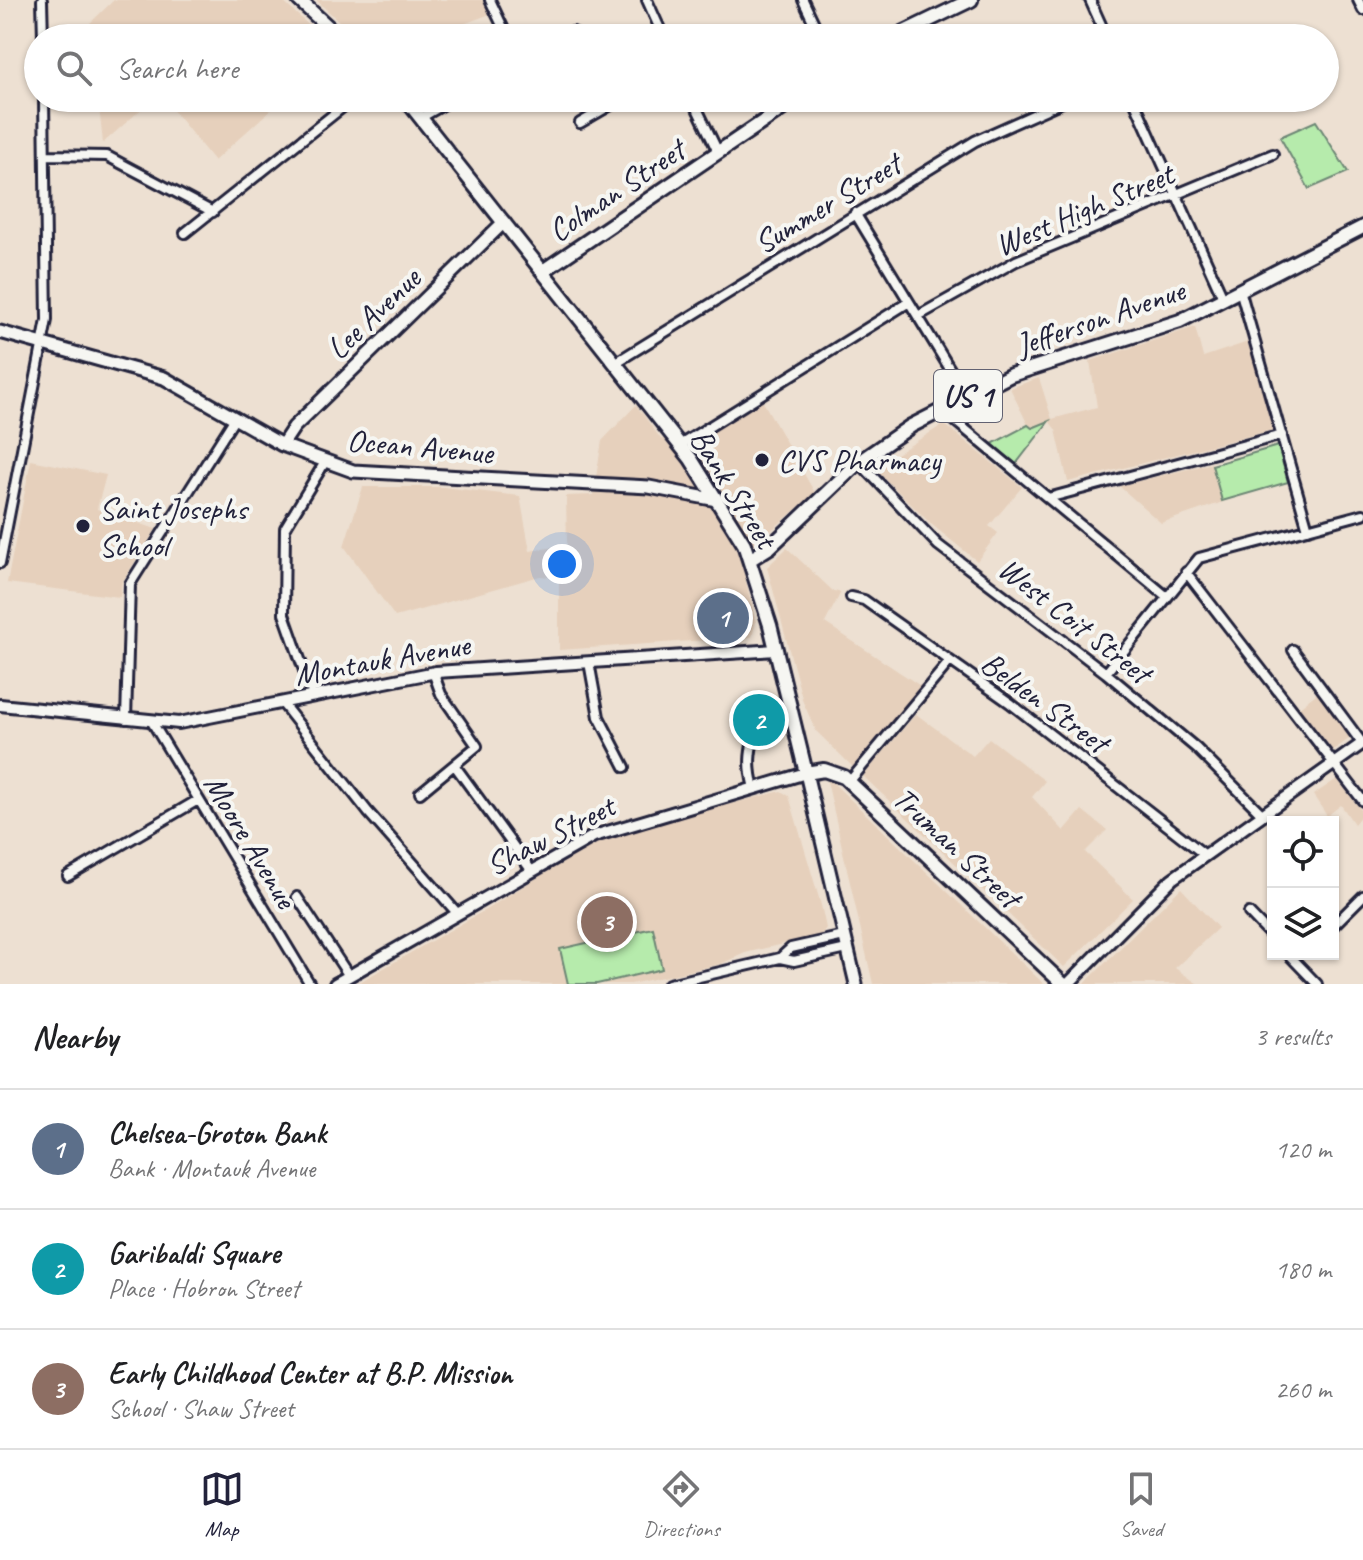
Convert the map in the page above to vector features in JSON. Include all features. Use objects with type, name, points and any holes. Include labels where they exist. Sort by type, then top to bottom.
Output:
[{"type":"main road","points":[[299,0],[325,24]]},
{"type":"main road","points":[[921,24],[971,0]]},
{"type":"main road","name":"Bank Street","points":[[418,112],[680,445],[751,559],[776,650],[856,984]]},
{"type":"main road","name":"Colman Street","points":[[543,271],[777,112]]},
{"type":"main road","name":"Lee Avenue","points":[[282,445],[294,427],[504,222]]},
{"type":"main road","name":"Jefferson Avenue","points":[[751,559],[770,547],[859,462],[911,426],[1011,375],[1180,321],[1241,293],[1363,227]]},
{"type":"main road","name":"Ocean Avenue","points":[[0,332],[45,342],[164,378],[282,445],[368,474],[640,486],[717,500]]},
{"type":"main road","name":"Truman Street","points":[[806,773],[831,770],[849,782],[1065,984]]},
{"type":"street","points":[[42,0],[43,24]]},
{"type":"street","points":[[490,0],[501,24]]},
{"type":"street","points":[[647,0],[658,24]]},
{"type":"street","points":[[803,0],[814,24]]},
{"type":"street","points":[[1090,0],[1101,24]]},
{"type":"street","points":[[1358,0],[1363,10]]},
{"type":"street","points":[[0,563],[45,342],[48,303],[44,112]]},
{"type":"street","points":[[185,233],[337,112]]},
{"type":"street","points":[[422,117],[431,112]]},
{"type":"street","points":[[580,123],[599,112]]},
{"type":"street","points":[[699,112],[718,152]]},
{"type":"street","name":"Summer Street","points":[[615,363],[975,141],[1040,112]]},
{"type":"street","points":[[1139,112],[1173,194],[1224,300]]},
{"type":"street","name":"West High Street","points":[[918,316],[1016,261],[1273,154]]},
{"type":"street","points":[[45,155],[107,156],[213,212]]},
{"type":"street","points":[[855,213],[967,397]]},
{"type":"street","points":[[1241,293],[1308,529]]},
{"type":"street","points":[[680,445],[909,302]]},
{"type":"street","points":[[942,410],[1166,596]]},
{"type":"street","points":[[126,719],[130,584],[235,418]]},
{"type":"street","points":[[1048,498],[1282,435]]},
{"type":"street","points":[[313,696],[284,614],[285,528],[325,462]]},
{"type":"street","name":"West Coit Street","points":[[859,462],[938,545],[1106,673],[1225,774],[1263,815]]},
{"type":"street","points":[[1106,673],[1199,558],[1363,514]]},
{"type":"street","points":[[1186,572],[1363,801]]},
{"type":"street","name":"Belden Street","points":[[851,597],[864,600],[1042,727],[1205,855]]},
{"type":"street","name":"Montauk Avenue","points":[[0,705],[152,722],[187,722],[433,672],[776,650]]},
{"type":"street","points":[[1065,984],[1161,888],[1363,743],[1293,650]]},
{"type":"street","points":[[849,782],[950,661]]},
{"type":"street","points":[[589,662],[599,717],[625,767]]},
{"type":"street","points":[[420,793],[475,751],[477,745],[441,694],[433,672]]},
{"type":"street","points":[[754,788],[747,761],[757,723],[757,702]]},
{"type":"street","points":[[282,703],[368,812],[458,914]]},
{"type":"street","name":"Moore Avenue","points":[[152,722],[310,984]]},
{"type":"street","points":[[455,766],[531,870]]},
{"type":"street","name":"Shaw Street","points":[[335,984],[531,870],[613,828],[806,773]]},
{"type":"street","points":[[68,876],[198,800]]},
{"type":"street","points":[[1339,920],[1363,896]]},
{"type":"street","points":[[297,897],[349,976]]},
{"type":"street","points":[[1249,913],[1267,932]]},
{"type":"street","points":[[780,958],[791,948],[844,936]]},
{"type":"street","points":[[669,984],[780,958],[794,961],[847,949]]},
{"type":"street","points":[[1298,960],[1296,962],[1317,984]]},
{"type":"shaded area","points":[[114,0],[281,0],[308,24],[90,24]]},
{"type":"shaded area","points":[[316,0],[483,0],[490,14],[464,24],[342,24]]},
{"type":"shaded area","points":[[100,112],[138,112],[103,143]]},
{"type":"shaded area","points":[[174,112],[268,112],[214,161]]},
{"type":"shaded area","points":[[1195,327],[1203,357],[1248,342],[1273,430],[1068,482],[1056,430],[1049,421],[1032,428],[1028,425],[1010,388],[1039,378],[1052,419],[1097,407],[1090,361]]},
{"type":"shaded area","points":[[762,400],[815,493],[740,557],[756,622],[752,637],[559,650],[559,578],[540,576],[395,617],[344,546],[363,487],[443,487],[520,496],[530,551],[567,545],[566,496],[593,495],[602,441],[636,405],[661,439],[693,443]]},
{"type":"shaded area","points":[[944,424],[1022,487],[989,526],[998,533],[977,561],[931,524],[874,468]]},
{"type":"shaded area","name":"Saint Josephs School","points":[[31,460],[106,475],[97,509],[156,529],[122,582],[120,597],[7,583]]},
{"type":"shaded area","points":[[1212,463],[1223,502],[1161,523],[1119,486]]},
{"type":"shaded area","points":[[787,548],[833,591],[841,592],[825,623],[922,687],[853,767],[816,731],[803,702],[767,567]]},
{"type":"shaded area","points":[[1320,691],[1353,736],[1332,751],[1298,708]]},
{"type":"shaded area","points":[[916,714],[973,756],[989,738],[1045,781],[1032,797],[1064,831],[1082,810],[1107,830],[1085,852],[1133,899],[1064,967],[863,776]]},
{"type":"shaded area","points":[[1337,779],[1363,813],[1354,824],[1341,805],[1327,816],[1313,795]]},
{"type":"shaded area","points":[[827,781],[831,781],[1044,984],[873,984]]},
{"type":"shaded area","points":[[781,791],[789,796],[821,905],[826,928],[821,935],[745,953],[721,964],[631,984],[356,984],[487,909],[540,876],[540,871],[573,853],[621,832]]},
{"type":"shaded area","points":[[1181,888],[1218,928],[1175,968],[1198,984],[1084,984]]},
{"type":"green space","points":[[1316,121],[1348,172],[1309,189],[1280,137]]},
{"type":"green space","points":[[1049,421],[1016,464],[992,444],[1028,425],[1032,428]]},
{"type":"green space","points":[[1278,446],[1288,482],[1222,501],[1212,465]]},
{"type":"green space","points":[[653,928],[662,969],[597,984],[568,984],[560,949]]},
{"type":"place","name":"CVS Pharmacy","points":[[762,460]]},
{"type":"place","name":"Saint Josephs School","points":[[83,526]]},
{"type":"place","name":"Chelsea-Groton Bank","points":[[723,618]]},
{"type":"place","name":"Garibaldi Square","points":[[759,720]]},
{"type":"place","name":"Early Childhood Center at B.P. Mission","points":[[607,922]]}]
